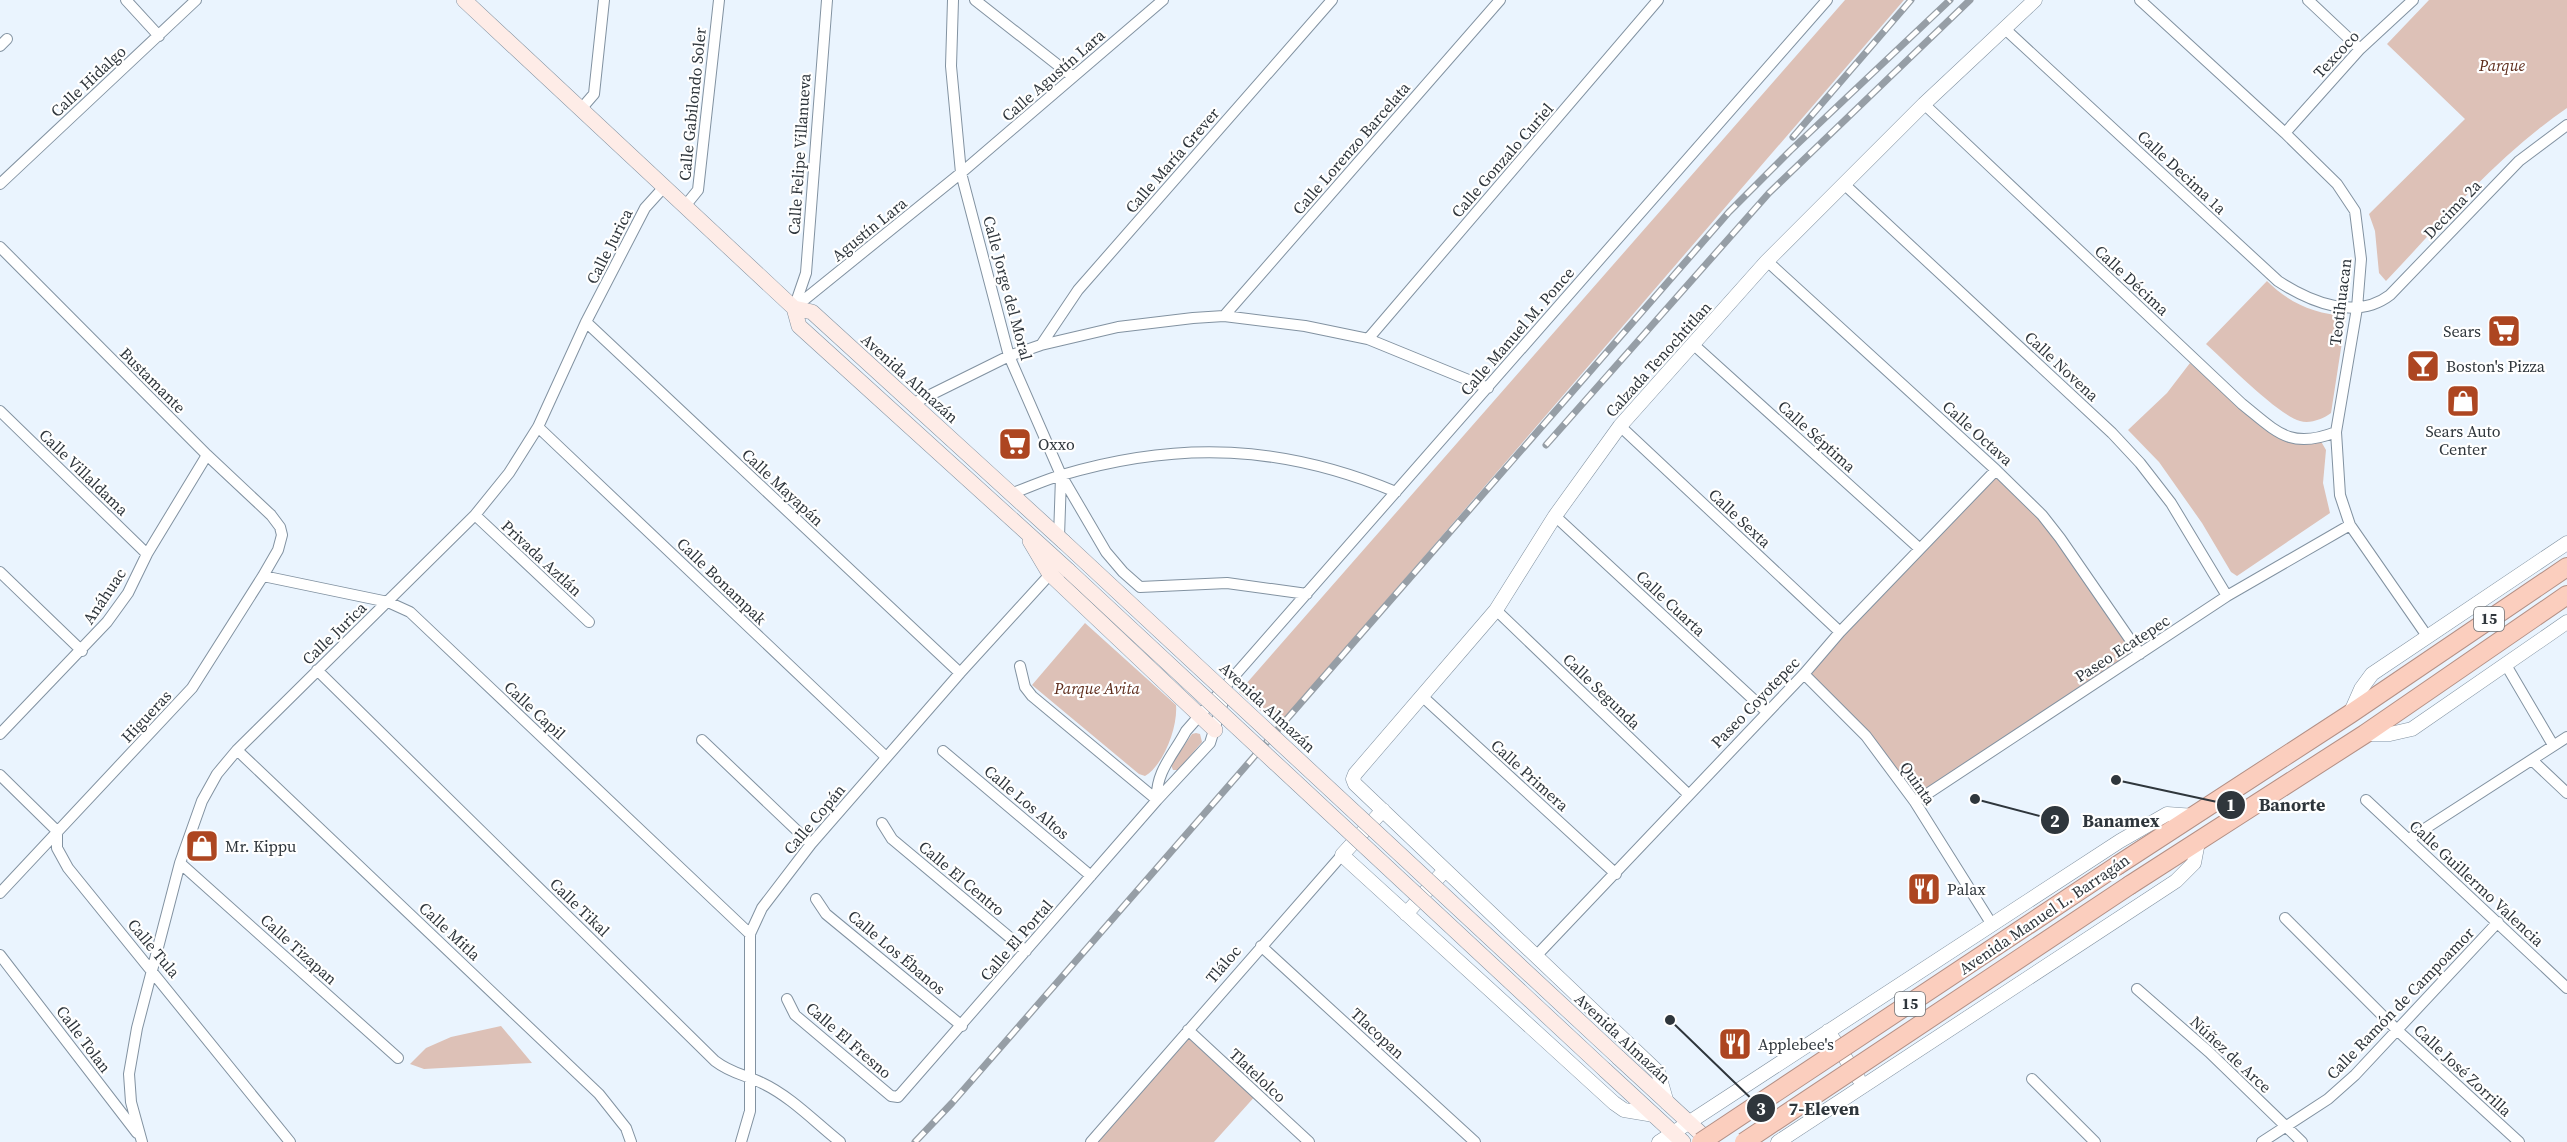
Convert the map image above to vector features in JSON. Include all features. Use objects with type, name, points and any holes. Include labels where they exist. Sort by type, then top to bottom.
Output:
[{"type":"highway","name":"Avenida Manuel L. Barragán","points":[[1701,1142],[2350,714],[2567,567]]},
{"type":"highway","name":"Avenida Manuel L. Barragán","points":[[1744,1142],[2130,885],[2365,734],[2567,595]]},
{"type":"main road","name":"Avenida Almazán","points":[[464,0],[794,308],[812,312],[1062,540],[1710,1142]]},
{"type":"main road","name":"Avenida Almazán","points":[[794,308],[799,326],[1066,568],[1678,1137]]},
{"type":"main road","points":[[1020,526],[1049,573],[1215,730]]},
{"type":"street","points":[[126,0],[159,36]]},
{"type":"street","name":"Calle Hidalgo","points":[[2,178],[196,0]]},
{"type":"street","points":[[581,109],[594,94],[603,0]]},
{"type":"street","name":"Calle Gabilondo Soler","points":[[685,206],[698,190],[719,0]]},
{"type":"street","name":"Calle Felipe Villanueva","points":[[794,308],[806,273],[827,0]]},
{"type":"street","name":"Calle Jorge del Moral","points":[[953,0],[951,66],[962,173],[1009,356],[1061,475],[1106,552],[1140,587],[1227,583],[1307,594]]},
{"type":"street","points":[[975,0],[1073,77]]},
{"type":"street","name":"Calle María Grever","points":[[1041,345],[1078,290],[1332,0]]},
{"type":"street","name":"Calle Lorenzo Barcelata","points":[[1224,316],[1500,0]]},
{"type":"street","name":"Calle Gonzalo Curiel","points":[[1368,339],[1658,0]]},
{"type":"street","name":"Calle Manuel M. Ponce","points":[[1200,716],[1827,0]]},
{"type":"street","name":"Calzada Tenochtitlan","points":[[1383,810],[1353,779],[1355,774],[1496,610],[1555,516],[1620,426],[1767,261],[1924,105],[2035,0]]},
{"type":"street","name":"Teotihuacan","points":[[2140,0],[2337,184],[2355,211],[2361,259],[2357,308],[2336,432],[2340,495],[2350,525],[2427,636]]},
{"type":"street","points":[[2307,0],[2360,49]]},
{"type":"street","name":"Texcoco","points":[[2285,133],[2360,49],[2413,0]]},
{"type":"street","name":"Calle Agustín Lara","points":[[962,173],[1155,2]]},
{"type":"street","name":"Calle Decima 1a","points":[[2004,28],[2278,282],[2301,296],[2317,302],[2357,308]]},
{"type":"street","name":"Calle Décima","points":[[1924,105],[2242,404],[2270,427],[2287,437],[2304,441],[2336,432]]},
{"type":"street","name":"Decima 2a","points":[[2357,308],[2370,306],[2390,296],[2519,161],[2567,125]]},
{"type":"street","name":"Agustín Lara","points":[[794,308],[962,173]]},
{"type":"street","name":"Calle Novena","points":[[1844,184],[2133,455],[2171,502],[2227,596]]},
{"type":"street","name":"Calle Jurica","points":[[142,1141],[131,1102],[129,1074],[137,1028],[180,862],[202,801],[217,774],[237,750],[475,515],[509,473],[538,427],[586,322],[645,208],[664,187]]},
{"type":"street","name":"Bustamante","points":[[0,247],[207,455],[271,515],[280,527],[282,535]]},
{"type":"street","name":"Calle Octava","points":[[1767,261],[2035,507],[2060,538],[2140,654]]},
{"type":"street","points":[[912,404],[1009,356],[1041,345],[1118,327],[1224,316],[1305,326],[1368,339],[1488,388]]},
{"type":"street","name":"Calle Mayapán","points":[[586,322],[960,672]]},
{"type":"street","name":"Calle Séptima","points":[[1694,345],[1920,549]]},
{"type":"street","name":"Calle Villaldama","points":[[0,411],[147,554]]},
{"type":"street","name":"Calle Sexta","points":[[1620,426],[1840,632]]},
{"type":"street","name":"Calle Bonampak","points":[[538,427],[886,757]]},
{"type":"street","points":[[1010,494],[1061,475],[1138,457],[1164,453],[1214,452],[1274,456],[1317,464],[1358,476],[1396,492]]},
{"type":"street","name":"Anáhuac","points":[[0,734],[82,651],[107,622],[128,593],[147,554],[207,455]]},
{"type":"street","name":"Paseo Coyotepec","points":[[1537,955],[1804,674],[1840,632],[1996,470]]},
{"type":"street","points":[[1061,475],[1062,540]]},
{"type":"street","name":"Privada Aztlán","points":[[475,515],[589,622]]},
{"type":"street","name":"Calle Cuarta","points":[[1555,516],[1767,712]]},
{"type":"street","name":"Paseo Ecatepec","points":[[1915,802],[2227,596],[2350,525]]},
{"type":"street","name":"Higueras","points":[[0,893],[192,688],[263,576],[278,550],[282,535]]},
{"type":"street","points":[[2350,714],[2361,688],[2372,674],[2567,543]]},
{"type":"street","name":"Calle Copán","points":[[741,1142],[750,1111],[750,934],[762,908],[811,844],[960,672],[1049,573],[1066,568]]},
{"type":"street","points":[[0,572],[82,651]]},
{"type":"street","name":"Calle Capil","points":[[263,576],[388,602],[410,612],[750,934]]},
{"type":"street","name":"Calle Segunda","points":[[1496,610],[1688,794]]},
{"type":"street","points":[[2365,734],[2390,734],[2412,729],[2567,622]]},
{"type":"street","points":[[2506,665],[2553,746]]},
{"type":"street","points":[[1020,666],[1025,687],[1032,696],[1157,800]]},
{"type":"street","name":"Calle Tikal","points":[[317,670],[716,1061],[735,1074],[751,1079],[776,1092],[840,1142]]},
{"type":"street","name":"Quinta","points":[[1804,674],[1866,736],[1915,802],[1991,923]]},
{"type":"street","name":"Calle Manuel M. Ponce","points":[[1215,730],[1229,682]]},
{"type":"street","name":"Calle Primera","points":[[1423,697],[1616,874]]},
{"type":"street","points":[[1157,800],[1156,790],[1161,771],[1186,731],[1200,716]]},
{"type":"street","name":"Calle El Portal","points":[[896,1098],[962,1026],[1157,800],[1207,747],[1215,730]]},
{"type":"street","points":[[2409,839],[2567,736]]},
{"type":"street","points":[[702,740],[811,844]]},
{"type":"street","name":"Calle Mitla","points":[[237,750],[599,1094],[620,1119],[631,1142]]},
{"type":"street","name":"Calle Los Altos","points":[[943,751],[1091,876]]},
{"type":"street","points":[[2532,760],[2567,793]]},
{"type":"street","points":[[0,775],[57,831]]},
{"type":"street","name":"Calle Guillermo Valencia","points":[[2366,800],[2567,988]]},
{"type":"street","points":[[1383,810],[1658,1072],[1667,1103]]},
{"type":"street","name":"Tláloc","points":[[1091,1142],[1383,810]]},
{"type":"street","points":[[1659,1142],[1678,1137],[1689,1123],[1991,923],[2120,841],[2167,814],[2195,816]]},
{"type":"street","name":"Calle El Centro","points":[[882,823],[892,839],[1026,951]]},
{"type":"street","name":"Calle Tula","points":[[57,831],[57,848],[68,868],[153,970],[290,1142]]},
{"type":"street","points":[[1778,1142],[2176,881],[2194,863],[2198,842]]},
{"type":"street","points":[[1342,855],[1614,1103],[1624,1110],[1653,1115]]},
{"type":"street","name":"Calle Tizapan","points":[[180,862],[398,1058]]},
{"type":"street","points":[[1406,914],[1445,870]]},
{"type":"street","name":"Calle Los Ébanos","points":[[816,899],[826,914],[962,1026]]},
{"type":"street","name":"Calle José Zorrilla","points":[[2285,918],[2398,1031],[2518,1142]]},
{"type":"street","name":"Calle Ramón de Campoamor","points":[[2262,1142],[2328,1099],[2355,1075],[2498,922]]},
{"type":"street","name":"Tlacopan","points":[[1261,946],[1475,1142]]},
{"type":"street","name":"Calle Tolan","points":[[0,955],[142,1141]]},
{"type":"street","name":"Núñez de Arce","points":[[2138,989],[2209,1052],[2302,1142]]},
{"type":"street","name":"Calle El Fresno","points":[[787,999],[795,1014],[896,1098]]},
{"type":"street","name":"Tlatelolco","points":[[1188,1030],[1309,1142]]},
{"type":"street","points":[[1828,1031],[1864,1087]]},
{"type":"street","points":[[2032,1079],[2095,1142]]},
{"type":"green space","points":[[1845,0],[1904,0],[1278,726],[1239,692]]},
{"type":"green space","name":"Parque","points":[[2429,0],[2567,0],[2567,108],[2494,168],[2386,281],[2379,273],[2375,231],[2369,214],[2465,119],[2387,44]]},
{"type":"green space","points":[[2267,281],[2275,289],[2303,306],[2324,313],[2346,316],[2331,413],[2320,419],[2304,422],[2291,417],[2266,399],[2206,344]]},
{"type":"green space","points":[[2190,363],[2265,430],[2319,438],[2326,450],[2323,483],[2330,513],[2237,576],[2231,572],[2202,523],[2159,462],[2128,430],[2167,393]]},
{"type":"green space","points":[[1996,470],[2021,493],[2140,654],[1915,802],[1866,736],[1804,674]]},
{"type":"green space","name":"Parque Avita","points":[[1085,623],[1176,705],[1175,723],[1164,754],[1152,771],[1145,776],[1139,774],[1032,685]]},
{"type":"green space","points":[[1192,734],[1200,734],[1202,742],[1178,770],[1173,770],[1171,765]]},
{"type":"green space","points":[[501,1026],[532,1063],[424,1069],[410,1064],[426,1048],[451,1037]]},
{"type":"green space","points":[[1188,1030],[1257,1094],[1214,1142],[1091,1142]]},
{"type":"railway","points":[[1793,137],[1911,0]]},
{"type":"railway","points":[[915,1142],[952,1103],[1729,212],[1950,0]]},
{"type":"railway","points":[[1546,445],[1769,193],[1970,0]]},
{"type":"place","name":"Sears","points":[[2504,331]]},
{"type":"place","name":"Boston's Pizza","points":[[2423,366]]},
{"type":"place","name":"Sears Auto Center","points":[[2463,401]]},
{"type":"place","name":"Oxxo","points":[[1015,444]]},
{"type":"place","name":"Banorte","points":[[2116,780]]},
{"type":"place","name":"Banamex","points":[[1975,799]]},
{"type":"place","name":"Mr. Kippu","points":[[202,846]]},
{"type":"place","name":"Palax","points":[[1924,889]]},
{"type":"place","name":"7-Eleven","points":[[1670,1020]]},
{"type":"place","name":"Applebee's","points":[[1735,1044]]}]
